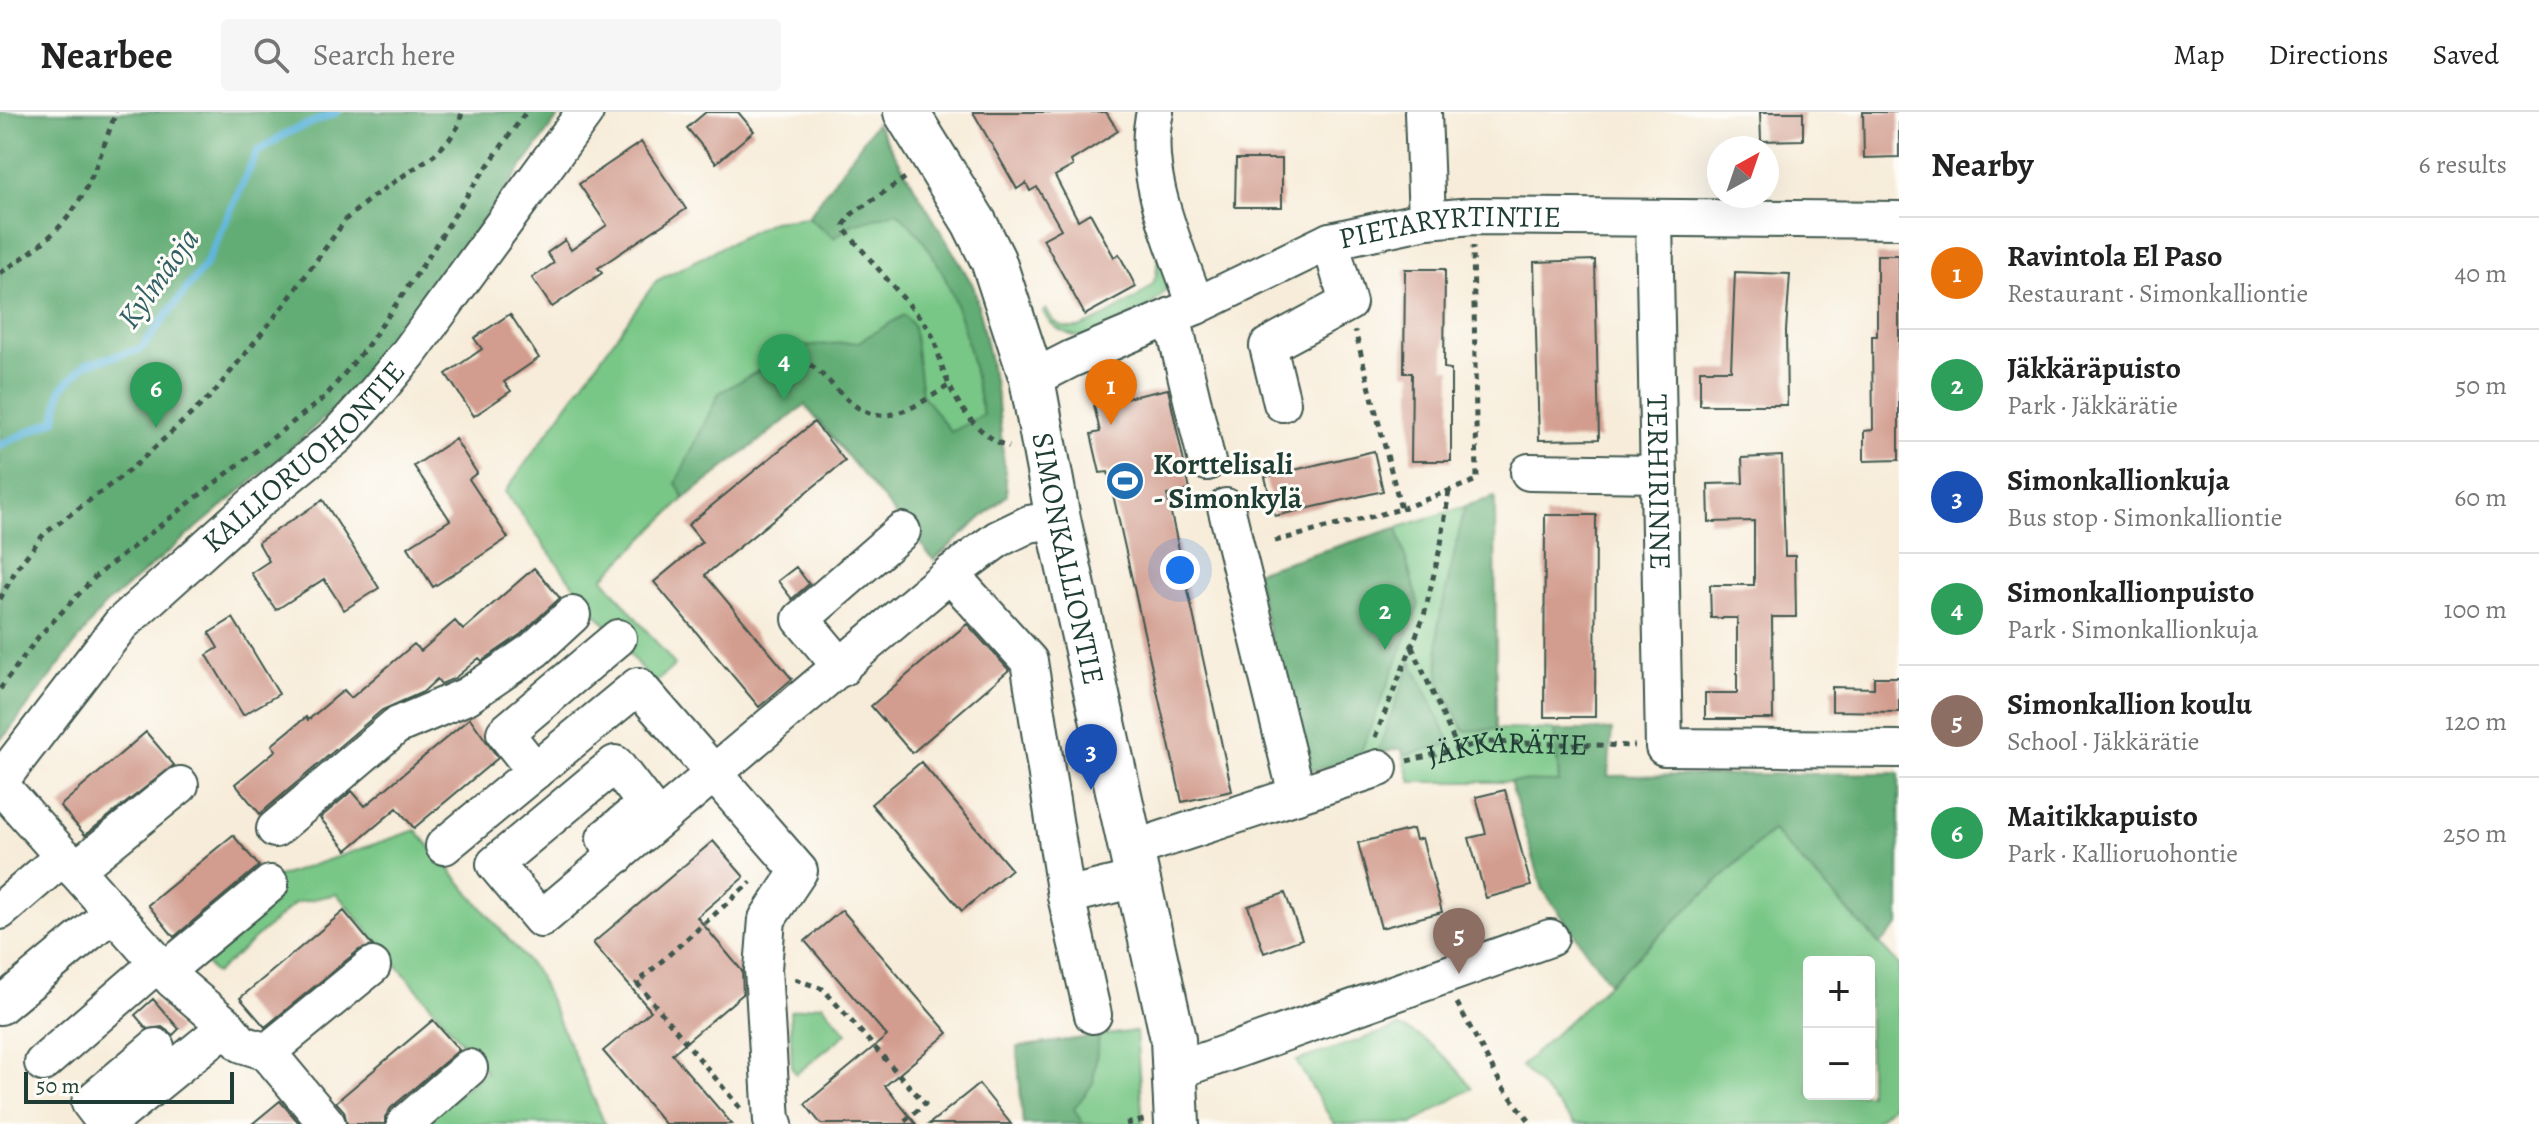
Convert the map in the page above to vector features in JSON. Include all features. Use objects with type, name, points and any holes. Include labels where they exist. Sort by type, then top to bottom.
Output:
[{"type":"main road","name":"SIMONKALLIONTIE","points":[[906,112],[974,222],[993,260],[1032,379],[1058,519],[1173,1039],[1177,1124]]},
{"type":"street","name":"KALLIORUOHONTIE","points":[[0,783],[121,624],[260,499],[337,436],[373,396],[408,354],[585,112]]},
{"type":"street","points":[[1155,112],[1150,153],[1154,210],[1184,311],[1207,462]]},
{"type":"street","points":[[1423,112],[1427,220]]},
{"type":"street","name":"PIETARYRTINTIE","points":[[1032,379],[1330,241],[1427,220],[1473,216],[1899,220]]},
{"type":"street","name":"TERHIRINNE","points":[[1654,218],[1664,747]]},
{"type":"street","points":[[1282,403],[1268,346],[1348,303],[1330,241]]},
{"type":"street","points":[[1529,472],[1659,474]]},
{"type":"street","points":[[1226,507],[1297,795]]},
{"type":"street","points":[[618,855],[605,838],[646,804],[615,764],[495,864],[541,919],[618,855],[714,774],[842,668],[950,574],[998,539],[1029,524],[1058,519]]},
{"type":"street","points":[[842,668],[801,619],[902,531]]},
{"type":"street","points":[[950,574],[1029,661],[1066,896],[1093,1015]]},
{"type":"street","points":[[275,829],[396,726],[467,696],[534,650],[572,615]]},
{"type":"street","points":[[505,733],[618,638]]},
{"type":"street","points":[[444,846],[638,686],[791,862],[767,919],[763,969],[772,1121],[759,1118]]},
{"type":"street","points":[[467,696],[505,733],[535,771]]},
{"type":"street","points":[[1664,747],[1899,749]]},
{"type":"street","points":[[1066,896],[1297,795],[1369,772]]},
{"type":"street","points":[[0,783],[161,968],[245,1041],[327,1124]]},
{"type":"street","points":[[0,911],[180,785]]},
{"type":"street","points":[[43,1063],[270,884]]},
{"type":"street","points":[[0,1006],[112,913]]},
{"type":"street","points":[[1176,1071],[1550,938]]},
{"type":"street","points":[[156,1047],[90,1103],[107,1124],[372,966]]},
{"type":"street","points":[[405,1124],[469,1068]]},
{"type":"path","points":[[0,273],[28,255],[64,222],[88,185],[116,112]]},
{"type":"path","points":[[0,599],[17,568],[44,534],[130,470],[212,395],[285,304],[347,218],[434,155],[459,125],[462,112]]},
{"type":"path","points":[[0,689],[39,636],[97,575],[325,397],[368,345],[526,112]]},
{"type":"path","points":[[917,170],[852,214],[844,225],[928,327],[962,408],[993,441],[1018,450]]},
{"type":"path","points":[[1275,541],[1401,509],[1477,480],[1473,216]]},
{"type":"path","points":[[1348,303],[1401,509]]},
{"type":"path","points":[[789,354],[810,364],[841,396],[869,412],[890,415],[902,412],[950,385]]},
{"type":"path","points":[[1369,772],[1424,616],[1450,491]]},
{"type":"path","points":[[1412,646],[1458,749]]},
{"type":"path","name":"JÄKKÄRÄTIE","points":[[1369,772],[1485,742],[1664,747]]},
{"type":"path","points":[[759,1118],[637,983],[791,862]]},
{"type":"path","points":[[763,969],[823,989],[925,1104],[901,1124]]},
{"type":"path","points":[[1443,976],[1502,1086],[1532,1124]]},
{"type":"path","points":[[1126,1124],[1133,1121]]},
{"type":"green space","points":[[0,112],[562,112],[345,399],[104,606],[0,740]]},
{"type":"green space","points":[[876,123],[974,287],[997,395],[1007,495],[934,560],[805,405],[684,499],[603,578],[675,665],[654,684],[577,590],[505,492],[656,281],[772,221],[808,217]]},
{"type":"green space","points":[[876,123],[974,287],[997,395],[1007,495],[934,560],[805,405],[684,499],[676,483],[719,393],[803,346],[858,342],[904,315],[913,325],[922,394],[951,432],[983,415],[956,305],[933,256],[917,233],[897,212],[853,224],[834,238],[808,217]]},
{"type":"green space","points":[[1158,250],[1171,279],[1163,294],[1140,312],[1107,330],[1089,337],[1073,336],[1052,324],[1043,312],[1046,309],[1057,323],[1070,328],[1105,316],[1150,287],[1156,274]]},
{"type":"green space","points":[[1495,497],[1496,729],[1555,730],[1559,782],[1411,782],[1401,748],[1302,773],[1255,572]]},
{"type":"green space","points":[[1495,497],[1496,729],[1464,731],[1439,680],[1438,626],[1465,506]]},
{"type":"green space","points":[[1397,528],[1419,605],[1358,759],[1302,773],[1255,572]]},
{"type":"green space","points":[[1411,661],[1451,744],[1404,755],[1401,748],[1377,754]]},
{"type":"green space","points":[[1555,730],[1612,730],[1608,776],[1899,773],[1899,925],[1880,944],[1772,830],[1609,983],[1543,890],[1510,781],[1559,782]]},
{"type":"green space","points":[[416,830],[538,974],[605,1124],[423,1124],[486,1071],[337,894],[295,903],[215,974],[191,946],[272,879]]},
{"type":"green space","points":[[1772,830],[1899,965],[1899,1099],[1872,1124],[1575,1124],[1521,1066]]},
{"type":"green space","points":[[822,1004],[847,1033],[796,1074],[792,1068],[790,1011]]},
{"type":"green space","points":[[1398,1027],[1419,1036],[1439,1052],[1472,1088],[1412,1124],[1334,1124],[1296,1061]]},
{"type":"green space","points":[[1136,1031],[1143,1124],[1023,1124],[1017,1047]]},
{"type":"green space","points":[[1099,1036],[1093,1083],[1074,1109],[1083,1124],[1023,1124],[1017,1047]]},
{"type":"building","points":[[706,112],[738,112],[754,131],[716,163],[687,128]]},
{"type":"building","points":[[973,112],[1106,112],[1118,131],[1071,161],[1073,166],[1055,176],[1078,220],[1090,213],[1114,257],[1119,254],[1136,287],[1085,315],[1043,239],[1061,229],[1037,187],[1030,191],[1026,183],[1017,189]]},
{"type":"building","points":[[1760,112],[1803,112],[1803,140],[1779,141],[1779,136],[1761,136]]},
{"type":"building","points":[[1863,112],[1899,112],[1899,157],[1864,158]]},
{"type":"building","points":[[641,142],[686,209],[598,268],[602,273],[552,307],[532,278],[554,263],[547,253],[565,240],[571,250],[607,225],[579,184]]},
{"type":"building","points":[[1236,159],[1282,159],[1282,207],[1235,207]]},
{"type":"building","points":[[1877,255],[1899,255],[1899,460],[1864,461],[1864,431],[1873,430],[1872,336],[1877,336]]},
{"type":"building","points":[[1595,260],[1599,439],[1539,440],[1534,262]]},
{"type":"building","points":[[1405,269],[1445,269],[1444,368],[1451,369],[1451,461],[1411,461],[1412,373],[1404,373]]},
{"type":"building","points":[[1735,272],[1790,274],[1786,331],[1787,405],[1700,405],[1700,370],[1731,370]]},
{"type":"building","points":[[510,314],[539,358],[504,382],[511,391],[474,416],[446,374],[482,349],[474,338]]},
{"type":"building","points":[[1168,389],[1190,490],[1167,495],[1232,791],[1182,802],[1108,472],[1100,473],[1091,434],[1100,432],[1094,405]]},
{"type":"building","points":[[814,422],[845,461],[705,575],[792,679],[759,707],[654,582],[702,542],[688,525]]},
{"type":"building","points":[[455,439],[477,473],[469,479],[508,538],[433,587],[408,547],[450,520],[414,466]]},
{"type":"building","points":[[1374,451],[1383,491],[1275,516],[1265,477]]},
{"type":"building","points":[[1782,456],[1785,556],[1795,556],[1796,617],[1772,617],[1773,719],[1705,719],[1705,693],[1737,693],[1737,618],[1711,618],[1710,585],[1754,585],[1754,521],[1709,522],[1708,484],[1743,483],[1742,458]]},
{"type":"building","points":[[323,500],[379,588],[344,610],[324,579],[276,610],[251,573],[269,561],[258,542]]},
{"type":"building","points":[[1545,515],[1596,515],[1595,717],[1544,717]]},
{"type":"building","points":[[796,567],[809,584],[792,599],[778,581]]},
{"type":"building","points":[[534,568],[560,598],[521,634],[482,661],[479,658],[455,678],[441,684],[437,679],[423,692],[382,710],[260,814],[235,784],[276,750],[272,745],[306,717],[308,720],[344,690],[351,698],[414,644],[421,651],[455,621],[463,630]]},
{"type":"building","points":[[233,618],[279,694],[243,715],[207,655],[218,648],[209,633]]},
{"type":"building","points":[[967,624],[1009,670],[912,753],[871,706]]},
{"type":"building","points":[[1874,677],[1899,677],[1899,712],[1832,711],[1832,687],[1874,688]]},
{"type":"building","points":[[470,718],[498,758],[414,828],[397,808],[347,850],[320,818],[352,791],[365,806]]},
{"type":"building","points":[[146,732],[174,765],[85,835],[60,806]]},
{"type":"building","points":[[921,762],[1011,869],[962,911],[871,804]]},
{"type":"building","points":[[1505,790],[1531,886],[1486,898],[1469,838],[1486,834],[1476,797]]},
{"type":"building","points":[[1413,829],[1416,840],[1422,838],[1442,912],[1381,928],[1358,843]]},
{"type":"building","points":[[233,835],[259,866],[174,937],[148,905]]},
{"type":"building","points":[[713,841],[744,877],[697,917],[742,971],[743,994],[672,1054],[732,1124],[665,1124],[603,1051],[651,1011],[593,943]]},
{"type":"building","points":[[1285,893],[1302,939],[1264,953],[1248,906]]},
{"type":"building","points":[[842,910],[948,1033],[885,1086],[916,1124],[821,1124],[805,1104],[887,1036],[805,941]]},
{"type":"building","points":[[344,911],[373,946],[359,950],[265,1027],[240,998]]},
{"type":"building","points":[[153,999],[179,1029],[173,1035],[162,1027],[147,1029],[135,1015]]},
{"type":"building","points":[[433,1020],[459,1050],[391,1108],[385,1117],[385,1124],[347,1124],[344,1111],[336,1102]]},
{"type":"building","points":[[979,1084],[1011,1124],[929,1124]]},
{"type":"building","points":[[280,1101],[300,1124],[252,1124]]},
{"type":"waterway","name":"Kylmäoja","points":[[0,445],[55,420],[61,389],[86,364],[141,349],[206,264],[257,152],[287,133],[337,112]]},
{"type":"place","name":"Simonkallionpuisto","points":[[784,400]]},
{"type":"place","name":"Ravintola El Paso","points":[[1111,425]]},
{"type":"place","name":"Maitikkapuisto","points":[[156,428]]},
{"type":"place","name":"Korttelisali - Simonkylä","points":[[1125,481]]},
{"type":"place","name":"Jäkkäräpuisto","points":[[1385,650]]},
{"type":"place","name":"Simonkallionkuja","points":[[1091,790]]},
{"type":"place","name":"Simonkallion koulu","points":[[1459,974]]}]
